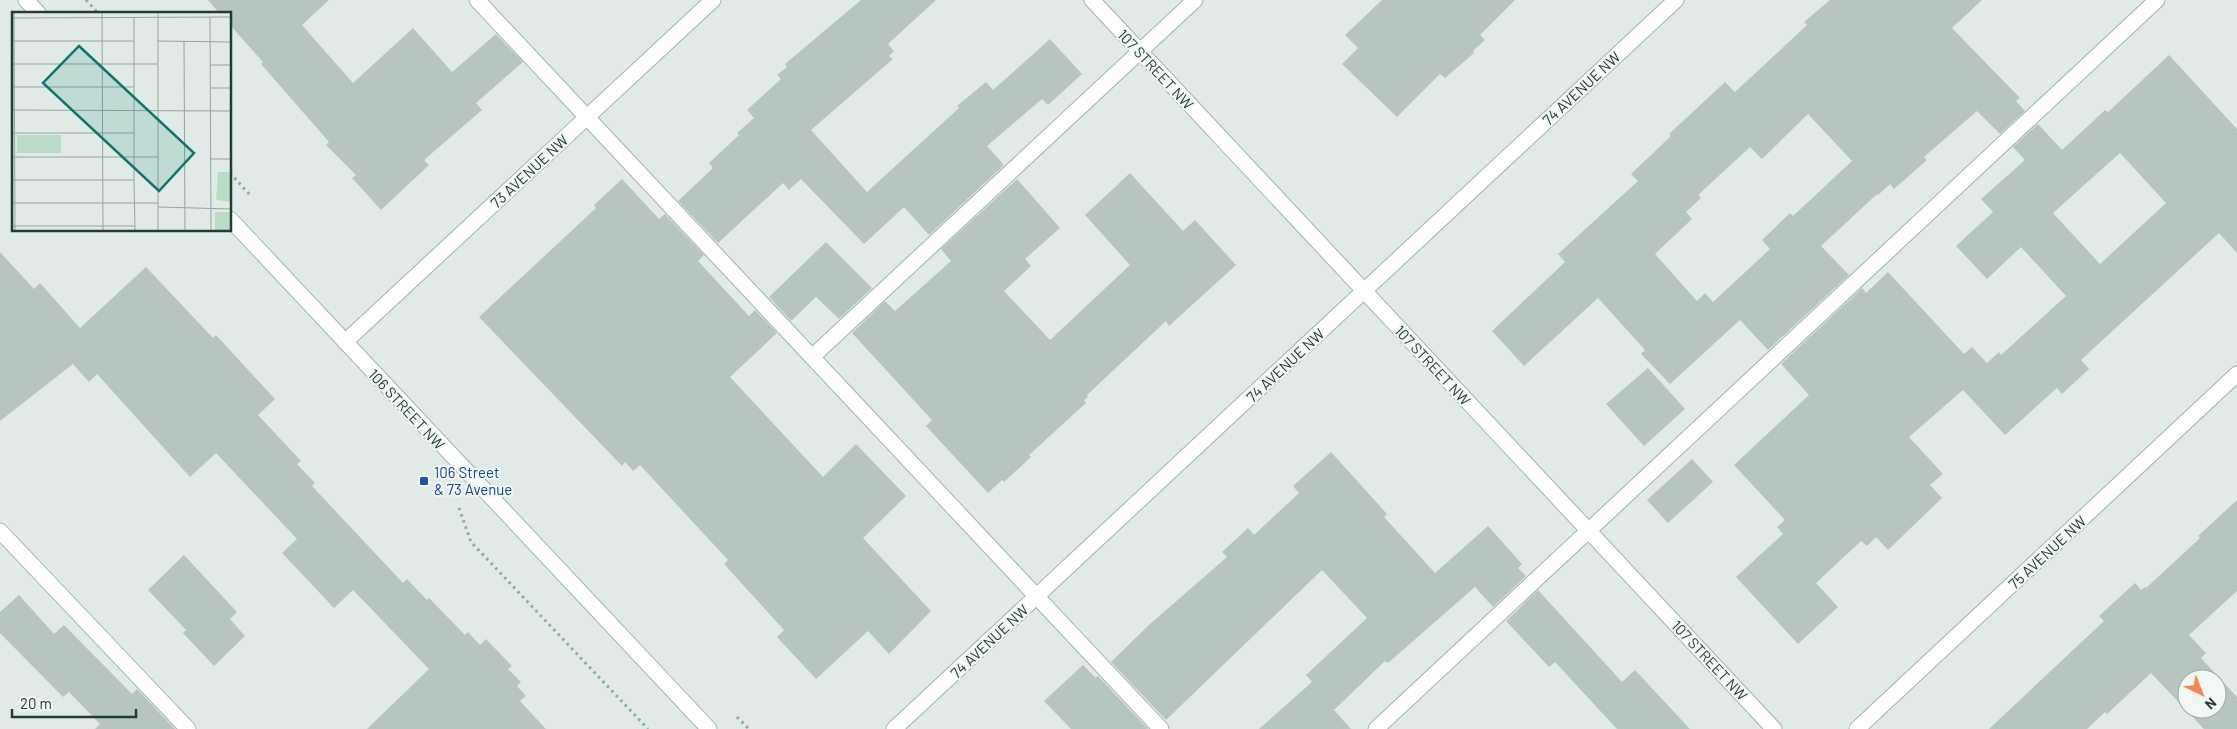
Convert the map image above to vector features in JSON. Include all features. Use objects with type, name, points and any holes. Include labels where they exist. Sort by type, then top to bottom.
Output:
[{"type":"street","points":[[26,0],[37,12]]},
{"type":"street","points":[[477,0],[1161,729]]},
{"type":"street","name":"73 AVENUE NW","points":[[345,342],[713,0]]},
{"type":"street","name":"107 STREET NW","points":[[1092,0],[1774,729]]},
{"type":"street","points":[[812,357],[1195,0]]},
{"type":"street","name":"74 AVENUE NW","points":[[894,729],[1676,0]]},
{"type":"street","points":[[1376,729],[2157,0]]},
{"type":"street","name":"106 STREET NW","points":[[231,220],[708,729]]},
{"type":"street","name":"75 AVENUE NW","points":[[1857,729],[2237,374]]},
{"type":"street","points":[[0,530],[188,729]]},
{"type":"path","points":[[86,0],[97,12]]},
{"type":"path","points":[[458,505],[471,542],[648,729]]},
{"type":"building","points":[[208,0],[329,0],[302,25],[353,83],[413,28],[452,72],[496,34],[523,62],[476,103],[482,110],[424,160],[429,165],[381,210],[352,178],[356,175],[326,145],[329,142],[261,64],[263,62],[231,26],[231,12],[218,12]]},
{"type":"building","points":[[861,0],[936,0],[888,44],[894,51],[889,56],[893,59],[811,130],[867,192],[959,108],[957,106],[986,82],[993,90],[1050,39],[1082,74],[1048,105],[1042,99],[987,146],[1004,165],[929,235],[904,207],[864,244],[801,179],[789,190],[783,183],[718,243],[678,201],[713,168],[709,163],[754,118],[747,110],[781,79],[777,75],[787,67],[785,64]]},
{"type":"building","points":[[1382,0],[1515,0],[1480,35],[1485,40],[1473,51],[1474,53],[1445,78],[1440,74],[1397,117],[1342,64],[1358,48],[1345,35]]},
{"type":"building","points":[[1830,0],[1982,0],[1952,28],[2020,98],[2016,101],[2025,111],[2000,134],[1977,111],[1924,157],[1927,160],[1894,189],[1890,184],[1877,194],[1821,246],[1849,275],[1768,350],[1740,320],[1670,384],[1641,354],[1645,350],[1598,298],[1524,366],[1492,331],[1565,262],[1558,254],[1638,181],[1631,174],[1671,136],[1669,134],[1725,82],[1735,92],[1807,25],[1804,22]],"holes":[[[1808,114],[1852,161],[1793,216],[1790,213],[1762,240],[1770,249],[1713,302],[1705,293],[1697,301],[1655,254],[1692,219],[1686,212],[1701,198],[1698,195],[1750,147],[1762,159]]]},
{"type":"building","points":[[2169,55],[2237,129],[2237,253],[2219,233],[2081,360],[2089,369],[2062,394],[2057,388],[2005,435],[1963,390],[1909,437],[1943,474],[1930,485],[1942,498],[1888,550],[1876,537],[1867,546],[1861,541],[1816,583],[1838,607],[1798,644],[1736,577],[1783,534],[1777,527],[1785,520],[1734,465],[1809,395],[1781,364],[1862,288],[1866,293],[1888,272],[1964,354],[1972,347],[1987,363],[1999,352],[2001,355],[2066,296],[2021,247],[1987,279],[1956,246],[1993,212],[1981,199],[2025,160],[2013,147],[2038,124],[2062,150],[2105,110],[2108,112]],"holes":[[[2120,153],[2166,203],[2100,264],[2053,213]]]},
{"type":"building","points":[[1130,173],[1183,231],[1195,220],[1236,265],[1169,326],[1166,321],[1087,395],[1088,397],[1084,400],[1086,403],[1029,455],[1031,457],[1004,482],[1002,480],[988,493],[926,426],[932,420],[852,333],[885,301],[895,311],[951,261],[941,249],[1017,179],[1060,228],[1025,259],[1031,266],[1004,291],[1050,340],[1130,265],[1085,215]]},
{"type":"building","points":[[622,179],[659,219],[665,214],[704,255],[698,261],[749,316],[755,310],[777,333],[730,377],[823,477],[856,444],[906,496],[863,538],[931,611],[889,654],[868,631],[816,679],[777,637],[784,630],[724,564],[728,560],[640,465],[633,471],[625,462],[622,466],[479,317],[596,208],[594,205]]},
{"type":"building","points":[[826,242],[872,288],[839,319],[816,297],[791,321],[769,297]]},
{"type":"building","points":[[0,252],[34,289],[40,283],[80,328],[146,267],[213,338],[216,335],[275,399],[258,415],[301,461],[297,464],[315,483],[312,486],[403,583],[407,579],[427,600],[429,598],[465,635],[468,632],[480,645],[486,639],[512,666],[508,669],[521,682],[517,686],[526,696],[520,701],[546,729],[367,729],[429,669],[353,590],[334,608],[282,553],[297,539],[216,453],[190,477],[97,374],[89,382],[73,364],[0,421]]},
{"type":"building","points":[[1648,368],[1685,409],[1644,446],[1606,404]]},
{"type":"building","points":[[1331,452],[1387,514],[1384,517],[1435,573],[1488,526],[1522,564],[1518,568],[1526,576],[1493,607],[1475,587],[1388,663],[1385,661],[1334,710],[1351,729],[1259,729],[1312,682],[1306,675],[1367,618],[1322,570],[1166,720],[1111,662],[1150,624],[1227,557],[1222,552],[1248,528],[1254,535],[1299,493],[1293,486]]},
{"type":"building","points":[[1692,459],[1713,482],[1668,523],[1647,500]]},
{"type":"building","points":[[2237,500],[2237,591],[2189,635],[2206,653],[2201,658],[2211,669],[2177,669],[2177,700],[2151,673],[2107,714],[2105,712],[2087,729],[1989,729],[2104,621],[2099,616],[2135,583],[2141,590],[2146,588],[2200,538],[2198,536]]},
{"type":"building","points":[[184,555],[237,612],[230,619],[245,636],[214,666],[183,633],[186,630],[148,590]]},
{"type":"building","points":[[1538,590],[1622,682],[1635,670],[1690,729],[1617,729],[1555,662],[1549,667],[1506,621]]},
{"type":"building","points":[[19,595],[54,634],[64,625],[132,694],[137,689],[175,729],[95,729],[100,724],[69,692],[63,697],[0,633],[0,612]]},
{"type":"building","points":[[1083,665],[1096,678],[1098,676],[1148,729],[1071,729],[1044,701]]},
{"type":"building","points":[[2227,686],[2237,697],[2237,729],[2204,729],[2195,719],[2227,719]]},
{"type":"place","name":"106 Street & 73 Avenue","points":[[424,481]]}]
